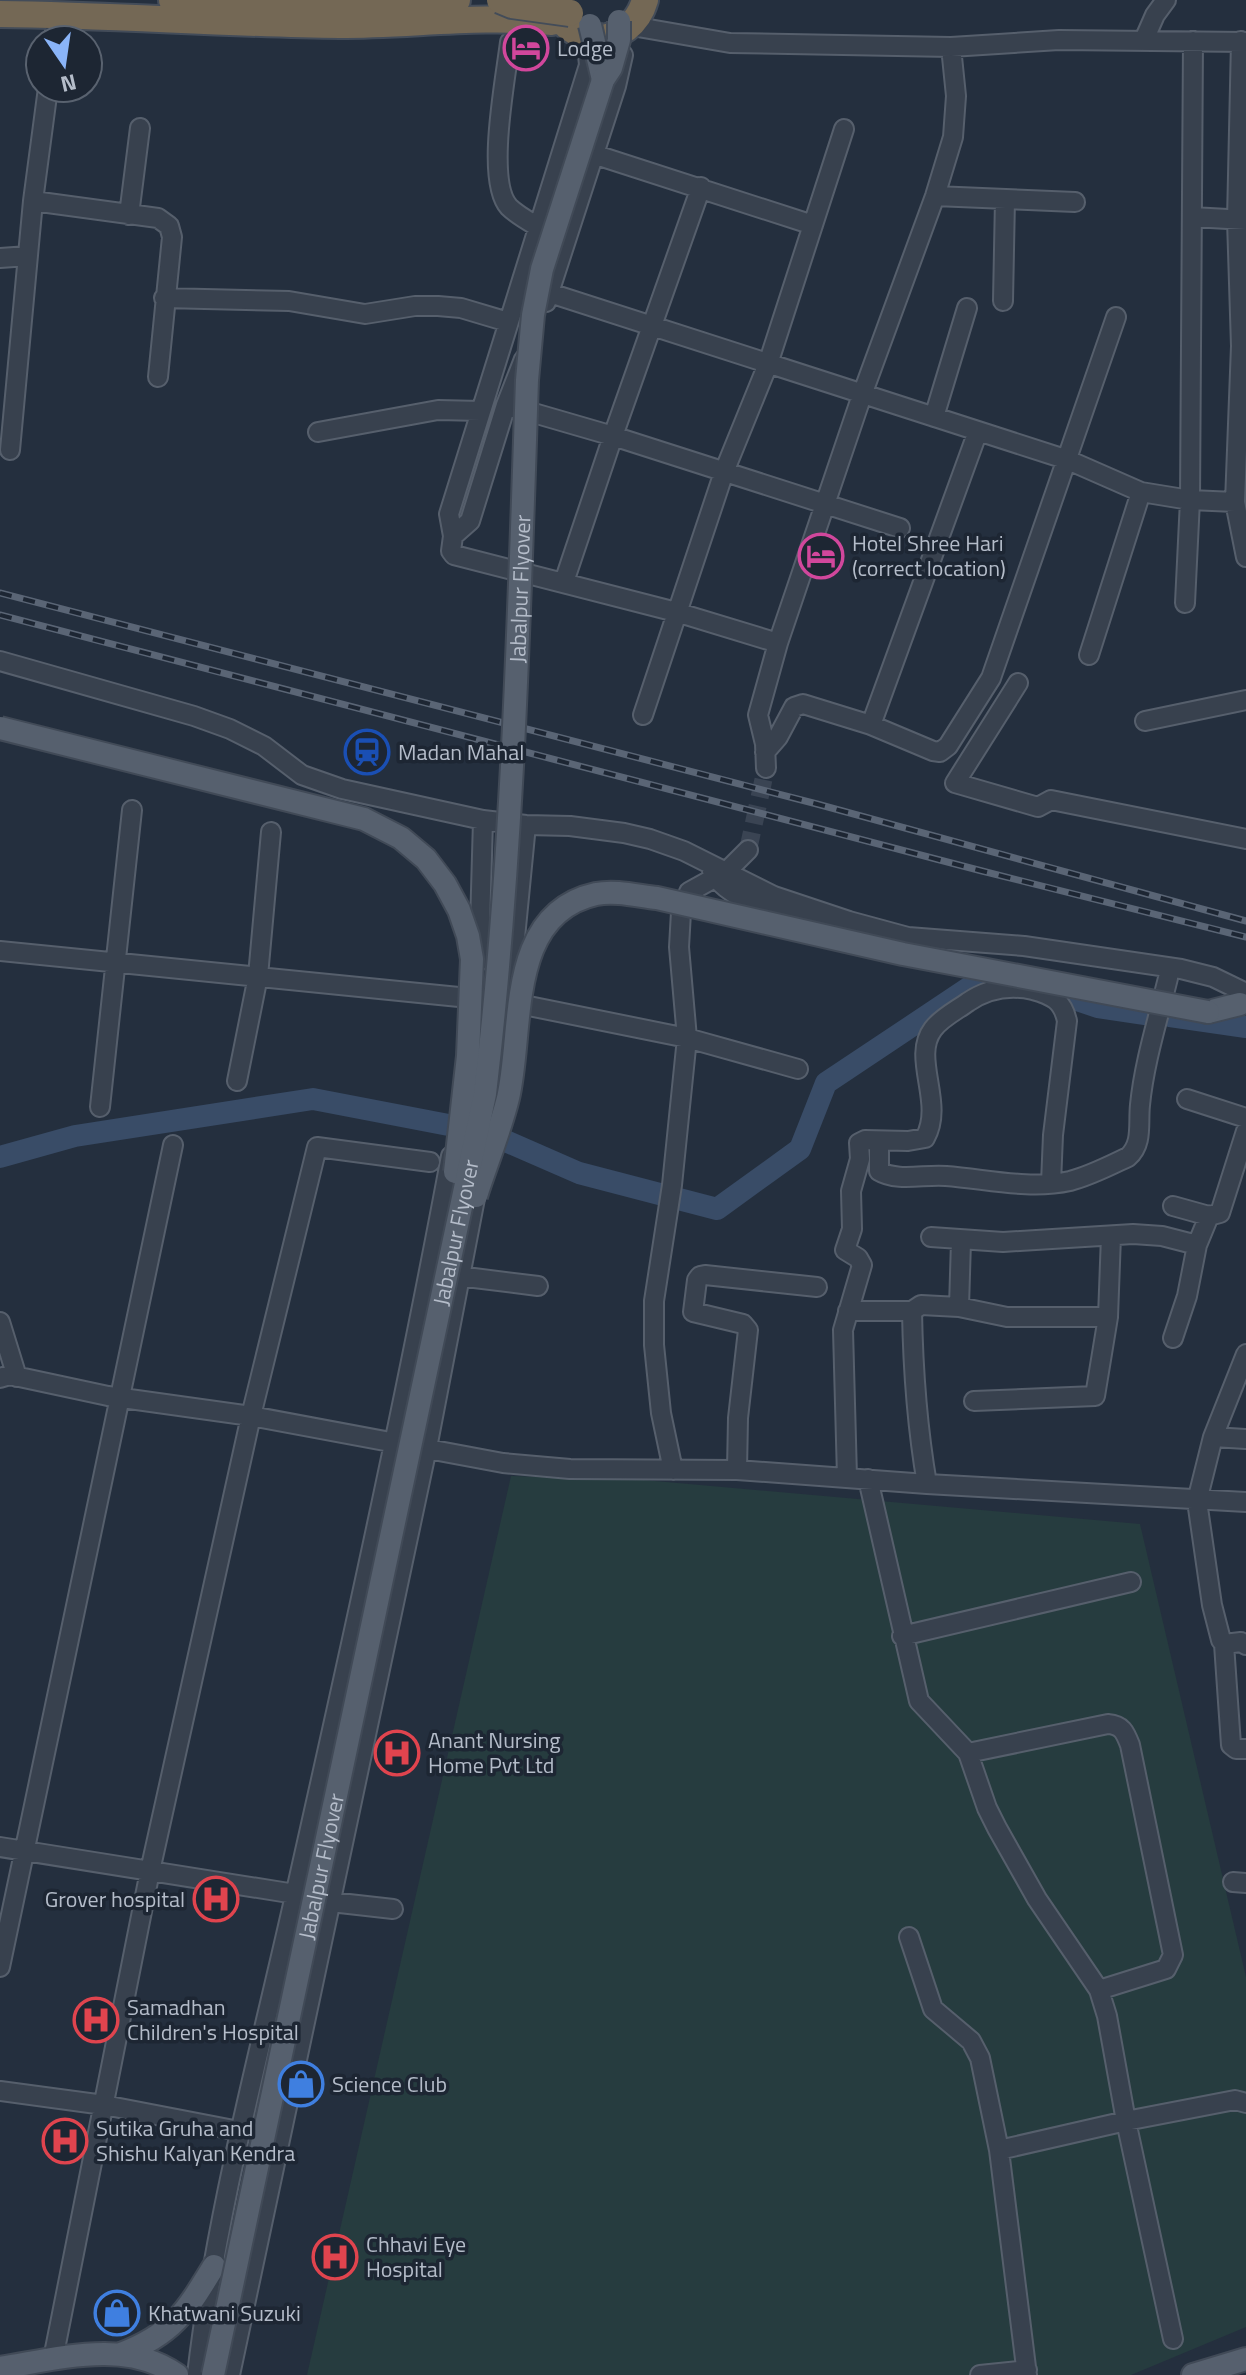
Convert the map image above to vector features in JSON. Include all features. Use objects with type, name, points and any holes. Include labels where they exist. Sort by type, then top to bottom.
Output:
[{"type":"highway","points":[[172,0],[457,0]]},
{"type":"highway","points":[[500,0],[605,25],[628,20],[645,0]]},
{"type":"highway","points":[[0,14],[43,24]]},
{"type":"highway","points":[[104,27],[407,25],[571,16]]},
{"type":"main road","points":[[571,16],[603,80]]},
{"type":"main road","name":"Jabalpur Flyover","points":[[213,2375],[485,1094],[496,1000],[509,830],[527,380],[533,315],[542,269],[603,80],[611,68],[628,20]]},
{"type":"main road","points":[[0,728],[364,819],[401,838],[426,859],[459,910],[472,959],[468,1056],[451,1207],[455,1234]]},
{"type":"main road","points":[[455,1234],[468,1220],[508,1098],[521,986],[528,958],[539,935],[553,918],[572,904],[595,895],[616,893],[657,898],[917,957],[1208,1012],[1243,1001]]},
{"type":"main road","points":[[116,2356],[146,2344],[171,2326],[187,2310],[214,2266]]},
{"type":"main road","points":[[0,2368],[80,2354],[116,2356],[161,2364],[177,2375]]},
{"type":"main road","points":[[1193,2375],[1246,2359]]},
{"type":"main road","points":[[1233,2375],[1246,2371]]},
{"type":"street","points":[[1144,40],[1155,15],[1166,0]]},
{"type":"street","points":[[571,16],[589,65],[449,514],[453,536],[451,551],[454,555],[676,612],[778,643]]},
{"type":"street","points":[[453,536],[470,521],[506,405],[549,294],[616,86],[628,20],[730,43],[951,47],[1059,40],[1244,42],[1241,346],[1235,502],[1244,551]]},
{"type":"street","points":[[1185,603],[1190,500],[1193,41]]},
{"type":"street","points":[[510,42],[497,163],[501,188],[509,207],[540,228]]},
{"type":"street","points":[[951,47],[956,96],[953,137],[778,643],[758,715],[765,760],[791,711],[803,704],[871,725],[940,752],[948,746],[991,678],[1116,317]]},
{"type":"street","points":[[10,450],[33,201],[46,104]]},
{"type":"street","points":[[129,215],[140,128]]},
{"type":"street","points":[[643,715],[724,472],[768,364],[844,129]]},
{"type":"street","points":[[593,154],[813,225]]},
{"type":"street","points":[[564,582],[701,187]]},
{"type":"street","points":[[935,196],[1075,202]]},
{"type":"street","points":[[1003,301],[1005,199]]},
{"type":"street","points":[[33,201],[158,218],[169,226],[172,237],[158,377]]},
{"type":"street","points":[[1192,217],[1242,220]]},
{"type":"street","points":[[0,258],[28,256]]},
{"type":"street","points":[[521,284],[1068,460],[1141,492],[1190,500],[1235,502]]},
{"type":"street","points":[[164,298],[289,301],[365,314],[415,306],[438,306],[461,308],[508,322]]},
{"type":"street","points":[[934,417],[967,308]]},
{"type":"street","points":[[506,405],[900,528]]},
{"type":"street","points":[[318,432],[438,410],[481,411]]},
{"type":"street","points":[[871,725],[978,431]]},
{"type":"street","points":[[1089,655],[1141,492]]},
{"type":"street","points":[[0,661],[230,729],[264,746],[302,775],[322,783],[483,820],[624,833],[684,851],[717,871],[774,896],[849,921],[908,937],[1024,946],[1181,969],[1236,986],[1243,1001]]},
{"type":"street","points":[[1018,683],[955,783],[1038,807],[1051,800],[1246,839]]},
{"type":"street","points":[[1145,721],[1246,700]]},
{"type":"street","points":[[968,715],[991,725]]},
{"type":"street","points":[[100,1107],[132,810]]},
{"type":"street","points":[[197,2375],[239,2131],[396,1442],[452,1154],[478,997],[483,820]]},
{"type":"street","points":[[230,2375],[427,1448],[458,1276],[490,1126],[509,1002],[526,825]]},
{"type":"street","points":[[237,1081],[258,976],[271,832]]},
{"type":"street","points":[[673,1470],[661,1413],[654,1345],[654,1301],[672,1185],[687,1038],[679,947],[681,912],[689,892],[748,850]]},
{"type":"street","points":[[717,871],[735,895],[881,943],[907,948],[1027,957],[1195,982],[1243,1001]]},
{"type":"street","points":[[0,951],[478,997],[687,1038],[798,1069]]},
{"type":"street","points":[[879,1141],[879,1171],[886,1175],[945,1175],[1026,1184],[1071,1180],[1101,1170],[1135,1151],[1143,1088],[1168,978]]},
{"type":"street","points":[[847,1477],[843,1330],[862,1265],[858,1258],[845,1250],[852,1229],[852,1181],[860,1159],[859,1143],[921,1140],[928,1132],[932,1088],[925,1058],[926,1041],[934,1027],[977,995],[992,989],[1031,990],[1057,999],[1065,1010],[1067,1021],[1053,1135],[1051,1183]]},
{"type":"street","points":[[1187,1099],[1246,1118]]},
{"type":"street","points":[[1173,1206],[1209,1216],[1220,1213],[1246,1131]]},
{"type":"street","points":[[0,1967],[173,1145]]},
{"type":"street","points":[[53,2359],[150,1871],[251,1416],[317,1147],[430,1162]]},
{"type":"street","points":[[1173,1338],[1187,1296],[1197,1245],[1209,1216]]},
{"type":"street","points":[[974,1401],[1092,1398],[1097,1392],[1108,1317],[1111,1236]]},
{"type":"street","points":[[931,1237],[1003,1242],[1162,1236],[1197,1245]]},
{"type":"street","points":[[959,1307],[961,1241]]},
{"type":"street","points":[[737,1470],[738,1418],[748,1330],[743,1324],[693,1312],[697,1280],[705,1275],[817,1287]]},
{"type":"street","points":[[458,1276],[538,1286]]},
{"type":"street","points":[[848,1311],[912,1311],[921,1305],[959,1307],[1007,1317],[1108,1317]]},
{"type":"street","points":[[912,1311],[917,1428],[927,1484]]},
{"type":"street","points":[[0,1322],[9,1377],[120,1398],[251,1416],[503,1463],[570,1469],[737,1470],[1246,1502]]},
{"type":"street","points":[[1244,1362],[1213,1437],[1197,1501],[1212,1605],[1224,1644],[1231,1745],[1236,1749],[1246,1749]]},
{"type":"street","points":[[1213,1437],[1246,1439]]},
{"type":"street","points":[[868,1479],[919,1701],[968,1753],[997,1828],[1037,1899],[1099,1990],[1107,2016],[1126,2121],[1173,2339]]},
{"type":"street","points":[[902,1636],[1131,1582]]},
{"type":"street","points":[[1224,1644],[1241,1642],[1246,1645]]},
{"type":"street","points":[[968,1753],[1108,1724],[1118,1725],[1124,1731],[1130,1745],[1173,1955],[1171,1965],[1166,1969],[1099,1990]]},
{"type":"street","points":[[0,1847],[331,1902],[393,1909]]},
{"type":"street","points":[[909,1937],[933,2009],[971,2041],[980,2058],[999,2150],[1027,2372],[980,2375]]},
{"type":"street","points":[[0,2091],[104,2105],[239,2131]]},
{"type":"street","points":[[999,2150],[1235,2100],[1246,2103]]},
{"type":"green space","points":[[511,1476],[644,1480],[1140,1524],[1246,1977],[1246,2327],[1131,2375],[307,2375]]},
{"type":"waterway","points":[[0,1157],[75,1136],[313,1099],[485,1132],[579,1173],[717,1209],[800,1149],[826,1083],[970,987],[1021,981],[1098,1007],[1145,1014]]},
{"type":"waterway","points":[[1170,1016],[1246,1027]]},
{"type":"tunnel","points":[[748,850],[766,768]]},
{"type":"railway","points":[[0,593],[817,804],[1246,921]]},
{"type":"railway","points":[[0,615],[1246,937]]},
{"type":"place","name":"Lodge","points":[[526,48]]},
{"type":"place","name":"Hotel Shree Hari (correct location)","points":[[821,556]]},
{"type":"place","name":"Madan Mahal","points":[[367,752]]},
{"type":"place","name":"Anant Nursing Home Pvt Ltd","points":[[397,1753]]},
{"type":"place","name":"Grover hospital","points":[[216,1899]]},
{"type":"place","name":"Samadhan Children's Hospital","points":[[96,2020]]},
{"type":"place","name":"Science Club","points":[[301,2084]]},
{"type":"place","name":"Sutika Gruha and Shishu Kalyan Kendra","points":[[65,2141]]},
{"type":"place","name":"Chhavi Eye Hospital","points":[[335,2257]]},
{"type":"place","name":"Khatwani Suzuki","points":[[117,2313]]}]
